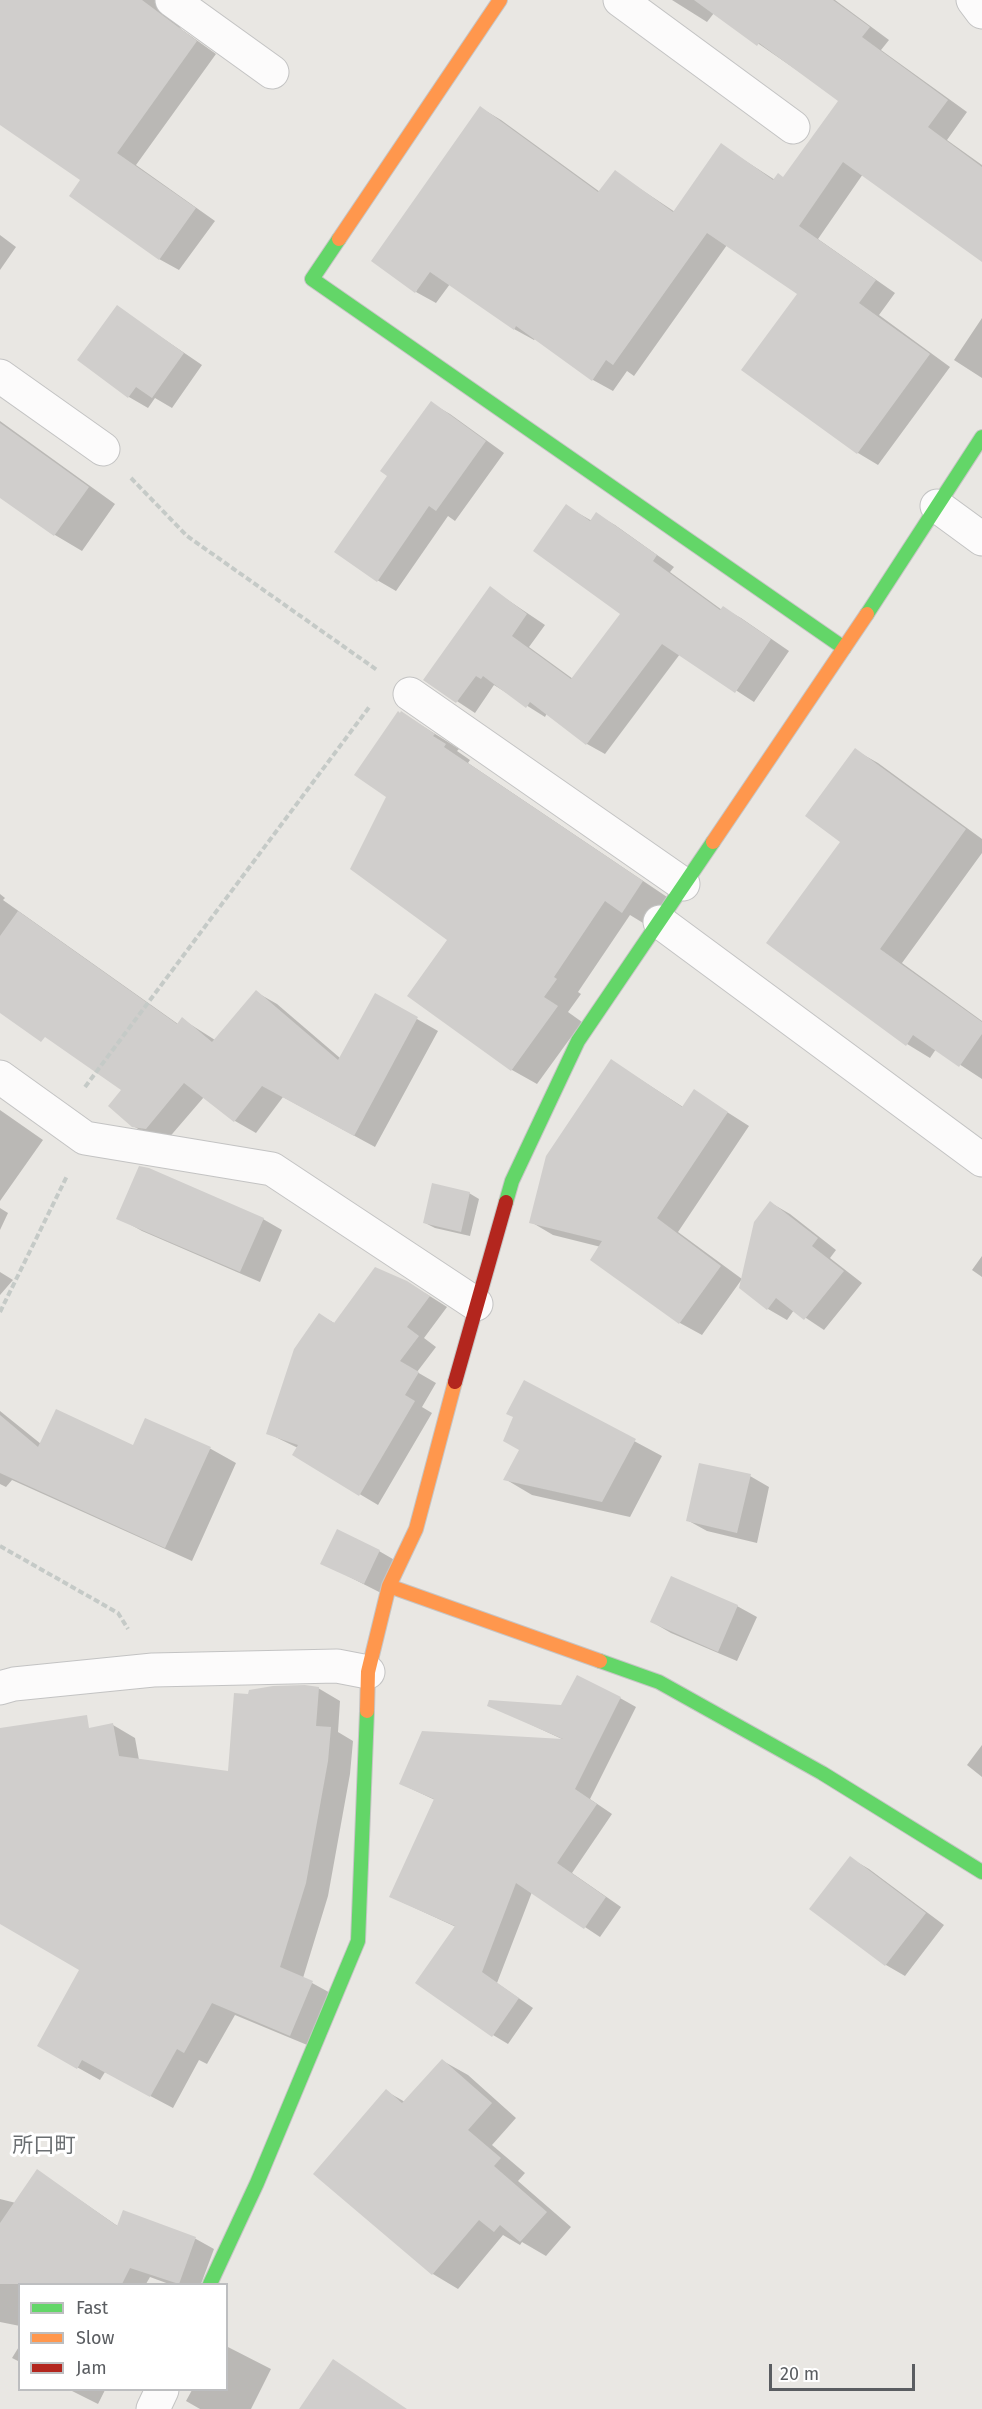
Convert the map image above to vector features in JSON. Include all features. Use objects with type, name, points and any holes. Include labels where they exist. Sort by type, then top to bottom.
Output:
[{"type":"street","points":[[172,0],[272,72]]},
{"type":"street","points":[[500,0],[312,279],[844,648]]},
{"type":"street","points":[[620,0],[793,127]]},
{"type":"street","points":[[973,0],[982,12]]},
{"type":"street","points":[[0,376],[103,449]]},
{"type":"street","points":[[210,2283],[257,2183],[358,1941],[368,1672],[389,1586],[417,1529],[512,1181],[578,1041],[844,648],[982,437]]},
{"type":"street","points":[[937,506],[982,539]]},
{"type":"street","points":[[400,687],[683,884]]},
{"type":"street","points":[[660,922],[982,1160]]},
{"type":"street","points":[[0,1077],[73,1130],[272,1168],[477,1304]]},
{"type":"street","points":[[389,1586],[659,1682],[822,1773],[982,1872]]},
{"type":"street","points":[[0,1688],[14,1684],[153,1670],[337,1666],[368,1672]]},
{"type":"street","points":[[153,2409],[162,2391]]},
{"type":"path","points":[[0,1312],[73,1130],[400,687],[187,536],[103,449]]},
{"type":"path","points":[[0,1546],[118,1613],[153,1670]]},
{"type":"building","points":[[0,0],[142,0],[197,41],[117,153],[196,208],[159,260],[69,196],[80,180],[0,125]]},
{"type":"building","points":[[694,0],[833,0],[870,27],[862,37],[948,100],[928,127],[982,167],[982,262],[843,162],[799,226],[876,280],[859,303],[930,354],[857,454],[741,370],[797,294],[707,233],[613,365],[606,360],[592,381],[516,326],[514,330],[430,272],[415,293],[371,261],[480,106],[598,192],[615,170],[673,212],[721,143],[773,180],[778,173],[783,177],[838,101],[759,43],[757,46]]},
{"type":"building","points":[[117,305],[184,353],[152,398],[136,387],[128,398],[77,360]]},
{"type":"building","points":[[431,401],[486,441],[436,511],[429,506],[377,582],[334,552],[387,476],[380,471]]},
{"type":"building","points":[[0,423],[89,487],[54,536],[0,498]]},
{"type":"building","points":[[566,504],[590,521],[596,512],[657,555],[653,561],[720,610],[723,606],[771,639],[735,693],[662,644],[586,745],[530,702],[526,708],[483,676],[481,679],[476,676],[456,703],[423,680],[490,586],[527,614],[512,636],[571,679],[620,614],[533,551]]},
{"type":"building","points":[[398,711],[435,734],[433,736],[446,744],[444,747],[643,881],[622,913],[605,901],[554,977],[557,979],[544,997],[558,1006],[511,1071],[407,996],[447,940],[350,869],[386,797],[354,775]]},
{"type":"building","points":[[855,748],[966,829],[880,949],[982,1022],[982,1034],[959,1067],[913,1035],[906,1046],[766,943],[840,842],[805,816]]},
{"type":"building","points":[[18,911],[177,1024],[182,1017],[212,1042],[256,990],[338,1060],[375,993],[418,1017],[354,1136],[262,1086],[234,1122],[184,1083],[146,1129],[132,1127],[108,1106],[121,1090],[45,1037],[41,1042],[0,1013],[0,936]]},
{"type":"building","points":[[611,1059],[682,1107],[694,1089],[728,1112],[657,1218],[721,1266],[679,1324],[590,1260],[602,1241],[529,1223],[546,1156]]},
{"type":"building","points":[[139,1166],[149,1168],[264,1218],[240,1272],[116,1219]]},
{"type":"building","points":[[432,1183],[470,1192],[461,1232],[423,1223]]},
{"type":"building","points":[[770,1201],[818,1238],[812,1246],[844,1271],[804,1320],[776,1298],[767,1310],[739,1288],[754,1222]]},
{"type":"building","points":[[375,1267],[407,1281],[430,1296],[407,1327],[419,1336],[400,1361],[419,1372],[405,1395],[415,1401],[359,1496],[292,1455],[298,1445],[266,1434],[294,1349],[319,1313],[334,1323]]},
{"type":"building","points":[[524,1380],[636,1439],[602,1502],[503,1480],[519,1450],[503,1441],[513,1417],[506,1414]]},
{"type":"building","points":[[56,1409],[133,1445],[145,1418],[211,1447],[165,1548],[0,1473],[0,1415],[38,1447]]},
{"type":"building","points":[[699,1463],[751,1474],[737,1533],[686,1521]]},
{"type":"building","points":[[337,1529],[380,1550],[364,1584],[320,1564]]},
{"type":"building","points":[[671,1576],[738,1605],[718,1652],[650,1622]]},
{"type":"building","points":[[577,1675],[621,1697],[575,1789],[597,1804],[557,1863],[606,1897],[584,1929],[516,1883],[482,1972],[519,1998],[492,2037],[415,1983],[455,1926],[389,1897],[434,1799],[399,1784],[422,1731],[563,1739],[487,1706],[489,1700],[561,1705]]},
{"type":"building","points":[[273,1686],[319,1687],[316,1726],[331,1727],[328,1761],[306,1883],[280,1967],[313,1981],[290,2036],[212,2003],[184,2053],[177,2049],[150,2097],[82,2060],[77,2069],[37,2046],[79,1970],[0,1924],[0,1728],[87,1715],[89,1728],[113,1723],[119,1756],[228,1771],[234,1693],[248,1694],[249,1690]]},
{"type":"building","points":[[850,1856],[926,1913],[885,1966],[809,1909]]},
{"type":"building","points":[[442,2059],[492,2103],[468,2130],[501,2158],[494,2166],[547,2212],[520,2242],[500,2225],[494,2232],[479,2220],[432,2275],[313,2174],[386,2089],[402,2103]]},
{"type":"building","points":[[37,2169],[117,2226],[123,2210],[196,2237],[179,2283],[130,2268],[122,2283],[0,2284],[0,2223]]},
{"type":"building","points":[[333,2359],[407,2409],[299,2409]]},
{"type":"traffic: fast","points":[[339,239],[312,279],[844,648]]},
{"type":"traffic: fast","points":[[867,614],[982,437]]},
{"type":"traffic: fast","points":[[506,1202],[512,1181],[578,1041],[713,842]]},
{"type":"traffic: fast","points":[[600,1661],[659,1682],[822,1773],[982,1872]]},
{"type":"traffic: fast","points":[[210,2283],[257,2183],[358,1941],[367,1711]]},
{"type":"traffic: slow","points":[[339,239],[500,0]]},
{"type":"traffic: slow","points":[[713,842],[867,614]]},
{"type":"traffic: slow","points":[[367,1711],[368,1672],[389,1586],[416,1529],[455,1382]]},
{"type":"traffic: slow","points":[[389,1586],[600,1661]]},
{"type":"traffic: jam","points":[[455,1382],[506,1202]]},
{"type":"district","name":"所口町","points":[[44,2146]]}]
